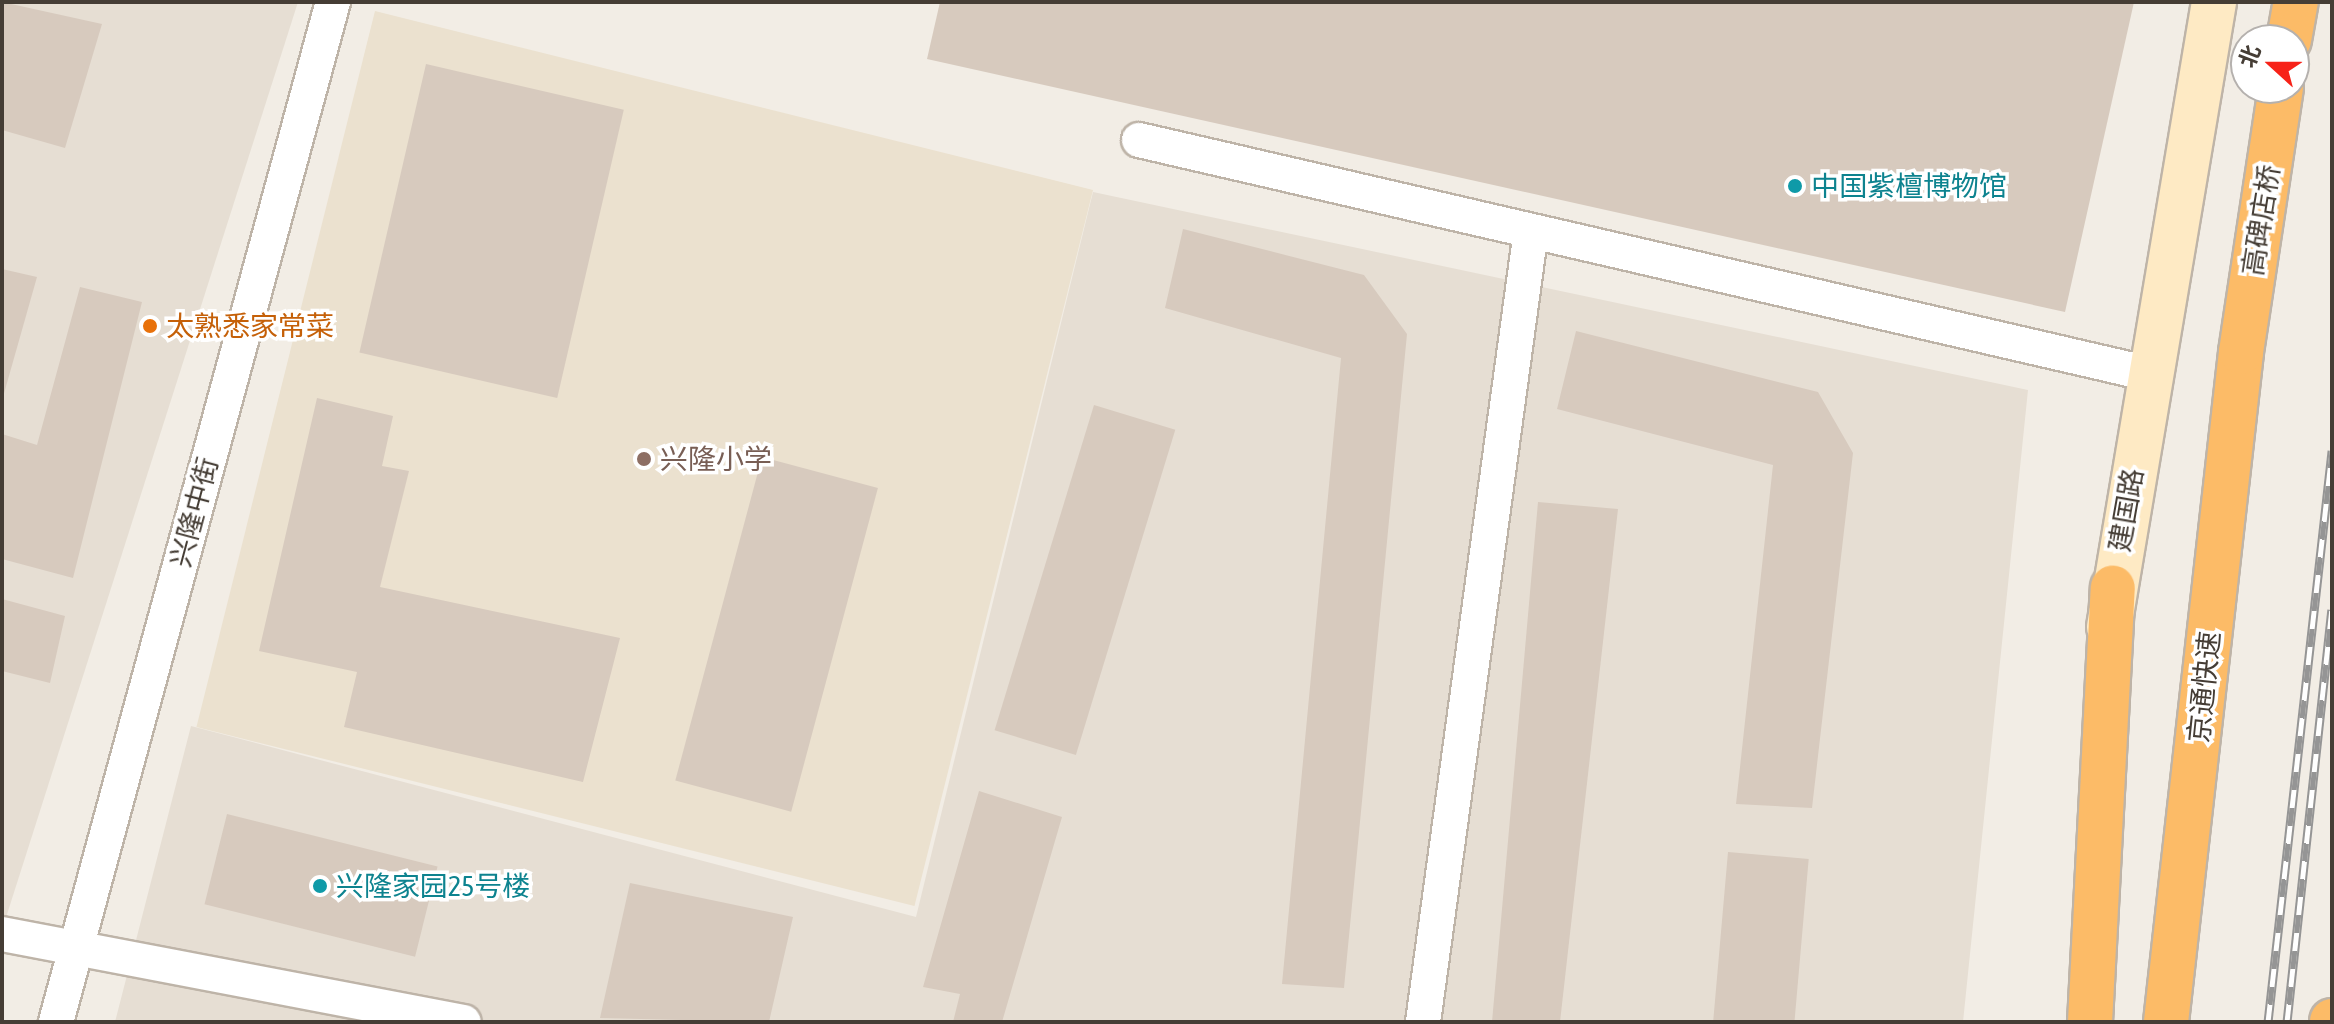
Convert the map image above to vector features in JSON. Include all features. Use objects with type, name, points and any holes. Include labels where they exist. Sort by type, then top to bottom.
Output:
[{"type":"highway","points":[[2292,24],[2296,2]]},
{"type":"highway","name":"高碑店桥","points":[[2241,352],[2279,104]]},
{"type":"highway","name":"京通快速","points":[[2166,1022],[2241,352]]},
{"type":"highway","points":[[2090,1022],[2113,588]]},
{"type":"main road","name":"建国路","points":[[2071,1022],[2113,588],[2214,2]]},
{"type":"street","name":"兴隆中街","points":[[56,1022],[333,2]]},
{"type":"street","points":[[1139,140],[2150,374]]},
{"type":"street","points":[[1423,1022],[1531,231]]},
{"type":"street","points":[[2,934],[464,1022]]},
{"type":"shaded area","points":[[2,2],[298,2],[2,930]]},
{"type":"shaded area","name":"兴隆小学","points":[[375,11],[1093,190],[914,906],[196,727]]},
{"type":"shaded area","points":[[1093,192],[2028,390],[1963,1022],[115,1022],[191,726],[916,917]]},
{"type":"building","points":[[2,2],[102,24],[65,148],[2,130]]},
{"type":"building","name":"中国紫檀博物馆","points":[[940,2],[2134,2],[2065,312],[927,59]]},
{"type":"building","points":[[426,64],[624,110],[557,398],[359,352]]},
{"type":"building","points":[[1183,229],[1364,275],[1407,334],[1344,988],[1282,984],[1341,358],[1165,308]]},
{"type":"building","points":[[2,269],[37,277],[3,397],[2,397]]},
{"type":"building","points":[[80,287],[142,302],[73,578],[2,559],[2,434],[37,445]]},
{"type":"building","points":[[1576,331],[1818,392],[1853,453],[1812,808],[1736,804],[1773,465],[1557,409]]},
{"type":"building","points":[[317,398],[393,416],[382,466],[409,471],[380,587],[620,638],[583,782],[344,727],[357,672],[259,651]]},
{"type":"building","points":[[1094,405],[1175,430],[1076,755],[995,730]]},
{"type":"building","points":[[762,457],[878,488],[791,812],[675,781]]},
{"type":"building","points":[[1538,502],[1618,509],[1560,1022],[1492,1022]]},
{"type":"building","points":[[2,599],[65,616],[50,683],[2,671]]},
{"type":"building","points":[[979,791],[1062,817],[1002,1022],[953,1022],[960,994],[923,987]]},
{"type":"building","name":"兴隆家园25号楼","points":[[227,814],[438,866],[415,957],[205,904]]},
{"type":"building","points":[[1728,852],[1809,859],[1794,1022],[1713,1022]]},
{"type":"building","points":[[630,883],[793,917],[769,1022],[600,1018]]},
{"type":"railway","points":[[2268,1022],[2332,451]]},
{"type":"railway","points":[[2287,1022],[2332,609]]},
{"type":"place","name":"中国紫檀博物馆","points":[[1795,186]]},
{"type":"place","name":"太熟悉家常菜","points":[[150,326]]},
{"type":"place","name":"兴隆小学","points":[[644,459]]},
{"type":"place","name":"兴隆家园25号楼","points":[[320,886]]}]
